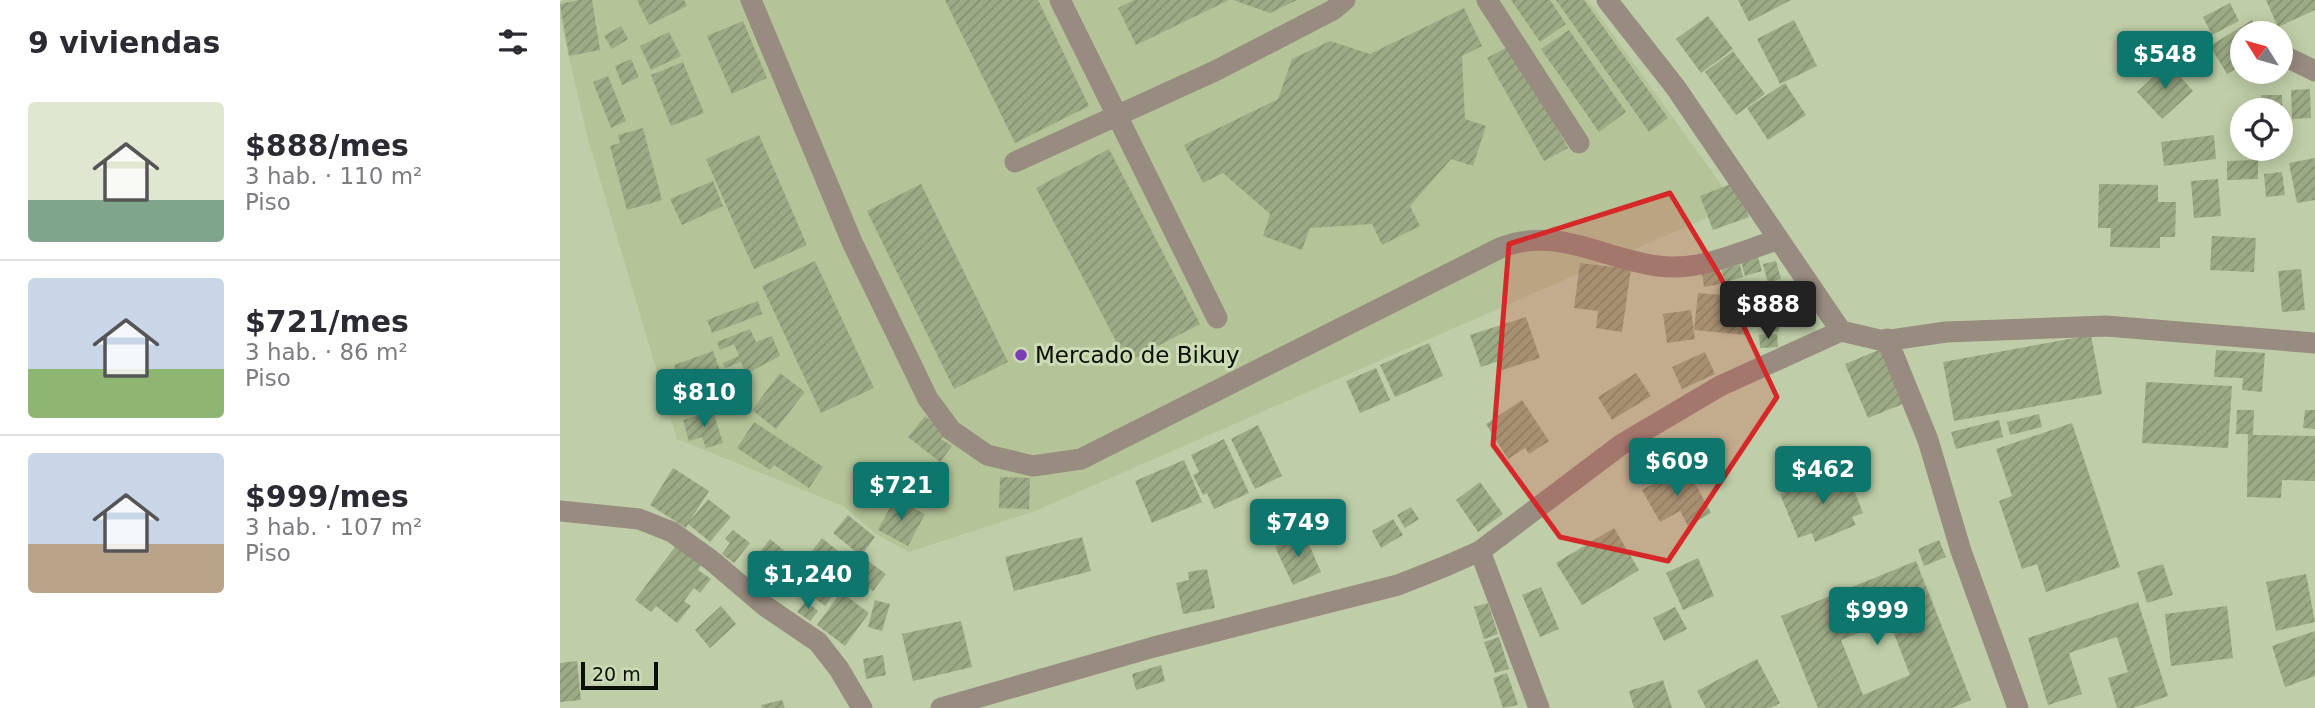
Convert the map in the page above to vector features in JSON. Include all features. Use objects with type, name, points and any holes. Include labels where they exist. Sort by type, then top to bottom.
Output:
[{"type":"street","points":[[751,0],[852,242],[928,399],[951,430],[987,455],[1032,467],[1082,458],[1490,253],[1525,239],[1556,239],[1658,267],[1693,267],[1777,240]]},
{"type":"street","points":[[1060,0],[1217,318]]},
{"type":"street","points":[[1015,162],[1215,71],[1333,10],[1345,0]]},
{"type":"street","points":[[1487,0],[1579,143]]},
{"type":"street","points":[[1609,1],[1676,88],[1841,331]]},
{"type":"street","points":[[2293,60],[2315,71]]},
{"type":"street","points":[[941,708],[1154,647],[1398,585],[1480,551],[1622,443],[1720,386],[1841,331],[1887,340],[1946,332],[2106,326],[2315,342]]},
{"type":"street","points":[[1887,340],[1928,440],[1961,551],[2018,708]]},
{"type":"street","points":[[560,511],[639,519],[672,533],[711,560],[765,606],[818,642],[839,669],[862,708]]},
{"type":"street","points":[[1480,551],[1539,708]]},
{"type":"highlighted area","points":[[1670,193],[1720,276],[1777,397],[1668,561],[1560,537],[1493,445],[1509,244]]},
{"type":"shaded area","name":"Mercado de Bikuy","points":[[1588,0],[1736,205],[1035,511],[909,552],[876,534],[843,506],[677,439],[588,139],[560,19],[560,2]]},
{"type":"building","points":[[592,0],[600,50],[569,56],[560,4]]},
{"type":"building","points":[[637,0],[684,0],[687,6],[649,25]]},
{"type":"building","points":[[945,0],[1038,0],[1089,106],[1015,143]]},
{"type":"building","points":[[1134,0],[1229,0],[1136,45],[1118,8]]},
{"type":"building","points":[[1233,0],[1297,0],[1270,13]]},
{"type":"building","points":[[1511,0],[1550,0],[1566,24],[1540,42]]},
{"type":"building","points":[[1556,0],[1584,0],[1668,118],[1649,132]]},
{"type":"building","points":[[1738,0],[1791,0],[1749,22]]},
{"type":"building","points":[[2266,0],[2315,0],[2315,10],[2291,21],[2275,21]]},
{"type":"building","points":[[2230,3],[2239,21],[2230,21],[2230,26],[2212,35],[2203,17]]},
{"type":"building","points":[[1464,8],[1482,46],[1462,56],[1465,119],[1486,126],[1473,166],[1451,159],[1410,206],[1420,226],[1382,245],[1372,224],[1310,228],[1302,250],[1263,236],[1270,214],[1223,173],[1203,183],[1184,145],[1278,99],[1292,59],[1330,41],[1370,54]]},
{"type":"building","points":[[1708,16],[1733,49],[1701,73],[1676,39]]},
{"type":"building","points":[[1794,20],[1817,66],[1780,84],[1757,39]]},
{"type":"building","points":[[743,21],[767,78],[732,94],[707,36]]},
{"type":"building","points":[[621,26],[628,39],[612,49],[604,36]]},
{"type":"building","points":[[1569,30],[1626,112],[1599,132],[1541,49]]},
{"type":"building","points":[[669,32],[681,56],[651,70],[640,46]]},
{"type":"building","points":[[2230,34],[2230,72],[2227,74],[2210,46]]},
{"type":"building","points":[[1511,45],[1568,148],[1544,161],[1487,58]]},
{"type":"building","points":[[1733,51],[1765,94],[1736,115],[1705,72]]},
{"type":"building","points":[[631,59],[639,77],[622,85],[615,66]]},
{"type":"building","points":[[683,62],[704,113],[671,126],[651,75]]},
{"type":"building","points":[[2168,63],[2193,91],[2162,119],[2137,92]]},
{"type":"building","points":[[608,76],[626,121],[611,128],[593,82]]},
{"type":"building","points":[[1785,83],[1806,115],[1768,140],[1747,108]]},
{"type":"building","points":[[2310,89],[2311,118],[2293,119],[2291,90]]},
{"type":"building","points":[[2261,95],[2282,95],[2282,98],[2261,98]]},
{"type":"building","points":[[643,128],[662,200],[627,210],[610,146],[620,143],[618,135]]},
{"type":"building","points":[[759,135],[807,245],[754,269],[706,159]]},
{"type":"building","points":[[2214,135],[2216,159],[2164,166],[2161,142]]},
{"type":"building","points":[[1109,149],[1200,324],[1127,362],[1036,188]]},
{"type":"building","points":[[2315,158],[2315,200],[2297,203],[2289,163]]},
{"type":"building","points":[[2227,161],[2258,161],[2258,179],[2227,180]]},
{"type":"building","points":[[2282,172],[2285,195],[2266,197],[2264,174]]},
{"type":"building","points":[[2218,179],[2221,216],[2194,218],[2191,181]]},
{"type":"building","points":[[713,181],[723,206],[682,225],[670,199]]},
{"type":"building","points":[[1736,182],[1749,217],[1713,230],[1700,196]]},
{"type":"building","points":[[921,184],[1008,362],[954,389],[867,211]]},
{"type":"building","points":[[2099,184],[2158,185],[2158,202],[2176,202],[2175,237],[2160,237],[2160,248],[2110,247],[2111,228],[2098,228]]},
{"type":"building","points":[[2212,236],[2256,238],[2254,272],[2210,270]]},
{"type":"building","points":[[1758,257],[1762,271],[1745,276],[1741,262]]},
{"type":"building","points":[[815,261],[874,388],[821,413],[762,286]]},
{"type":"building","points":[[1776,261],[1781,279],[1768,283],[1763,264]]},
{"type":"building","points":[[1580,263],[1631,269],[1622,332],[1596,328],[1598,311],[1574,308]]},
{"type":"building","points":[[1740,264],[1743,277],[1725,282],[1721,270]]},
{"type":"building","points":[[2301,269],[2305,310],[2282,312],[2278,271]]},
{"type":"building","points":[[1719,270],[1721,284],[1704,287],[1702,273]]},
{"type":"building","points":[[1733,282],[1752,284],[1746,335],[1694,330],[1698,293],[1732,296]]},
{"type":"building","points":[[1771,288],[1785,288],[1786,306],[1772,307]]},
{"type":"building","points":[[758,301],[762,314],[712,333],[707,320]]},
{"type":"building","points":[[1764,309],[1782,314],[1778,332],[1760,328]]},
{"type":"building","points":[[1691,310],[1695,339],[1667,343],[1663,314]]},
{"type":"building","points":[[1526,317],[1540,358],[1502,370],[1499,361],[1481,367],[1470,335]]},
{"type":"building","points":[[750,329],[756,342],[772,336],[780,356],[746,374],[741,362],[725,368],[723,363],[739,356],[734,344],[720,350],[717,342]]},
{"type":"building","points":[[1777,334],[1778,347],[1760,348],[1759,335]]},
{"type":"building","points":[[2091,335],[2102,394],[1954,421],[1943,362]]},
{"type":"building","points":[[1429,343],[1443,376],[1395,397],[1380,365]]},
{"type":"building","points":[[1881,349],[1903,404],[1868,418],[1845,364]]},
{"type":"building","points":[[2216,350],[2265,353],[2262,392],[2242,390],[2243,378],[2214,377]]},
{"type":"building","points":[[713,351],[726,387],[686,400],[674,365]]},
{"type":"building","points":[[1705,352],[1715,374],[1682,389],[1672,367]]},
{"type":"building","points":[[1376,368],[1390,400],[1360,413],[1346,381]]},
{"type":"building","points":[[780,373],[805,392],[776,429],[752,410]]},
{"type":"building","points":[[1636,373],[1651,396],[1612,420],[1598,397]]},
{"type":"building","points":[[2146,382],[2232,386],[2228,448],[2142,443]]},
{"type":"building","points":[[1522,400],[1549,441],[1529,454],[1525,448],[1508,459],[1486,424]]},
{"type":"building","points":[[2237,410],[2254,410],[2253,435],[2315,436],[2315,481],[2282,480],[2281,498],[2247,497],[2248,434],[2236,434]]},
{"type":"building","points":[[2305,410],[2315,410],[2315,429],[2303,428]]},
{"type":"building","points":[[713,411],[723,443],[706,448],[702,437],[689,441],[683,420]]},
{"type":"building","points":[[2039,414],[2042,427],[2010,435],[2007,422]]},
{"type":"building","points":[[925,416],[946,432],[941,439],[952,446],[940,462],[908,437]]},
{"type":"building","points":[[1999,420],[2003,437],[1956,449],[1951,432]]},
{"type":"building","points":[[754,422],[823,467],[809,488],[774,465],[770,470],[737,448]]},
{"type":"building","points":[[2072,423],[2120,567],[2046,592],[2037,564],[2022,569],[1999,501],[2012,496],[1996,449]]},
{"type":"building","points":[[1258,425],[1282,476],[1255,489],[1231,439]]},
{"type":"building","points":[[1224,439],[1249,493],[1214,509],[1207,493],[1203,495],[1193,475],[1199,472],[1191,455]]},
{"type":"building","points":[[1184,460],[1202,502],[1152,523],[1135,481]]},
{"type":"building","points":[[1686,466],[1711,513],[1688,526],[1680,511],[1660,522],[1642,490]]},
{"type":"building","points":[[1845,467],[1863,513],[1852,517],[1856,525],[1815,542],[1812,533],[1798,538],[1780,494]]},
{"type":"building","points":[[673,468],[709,491],[690,521],[708,499],[731,517],[710,542],[688,524],[686,528],[650,505]]},
{"type":"building","points":[[1000,477],[1030,478],[1029,509],[999,508]]},
{"type":"building","points":[[1480,482],[1503,514],[1478,532],[1456,500]]},
{"type":"building","points":[[895,498],[925,514],[908,546],[878,530]]},
{"type":"building","points":[[1411,507],[1419,519],[1405,528],[1397,515]]},
{"type":"building","points":[[848,515],[875,537],[861,556],[833,533]]},
{"type":"building","points":[[1393,519],[1403,535],[1381,548],[1372,531]]},
{"type":"building","points":[[1614,528],[1639,570],[1582,605],[1556,563]]},
{"type":"building","points":[[733,530],[750,543],[734,563],[722,554],[730,543],[725,539]]},
{"type":"building","points":[[1304,533],[1321,572],[1293,585],[1275,547]]},
{"type":"building","points":[[1082,537],[1091,571],[1014,591],[1005,557]]},
{"type":"building","points":[[822,538],[838,551],[818,576],[802,564]]},
{"type":"building","points":[[770,539],[797,561],[779,585],[774,581],[770,585],[748,567]]},
{"type":"building","points":[[1939,540],[1946,557],[1924,566],[1918,549]]},
{"type":"building","points":[[678,543],[703,563],[698,570],[711,579],[700,593],[694,588],[684,601],[691,606],[677,623],[656,606],[651,612],[635,600]]},
{"type":"building","points":[[861,556],[886,574],[873,591],[848,573]]},
{"type":"building","points":[[1698,558],[1714,596],[1683,610],[1666,573]]},
{"type":"building","points":[[1916,561],[1971,700],[1952,708],[1818,708],[1781,616]],"holes":[[[1889,621],[1910,675],[1863,695],[1841,640]]]},
{"type":"building","points":[[2163,564],[2173,595],[2147,603],[2137,572]]},
{"type":"building","points":[[1207,569],[1215,608],[1183,614],[1176,583],[1189,580],[1188,572]]},
{"type":"building","points":[[2306,574],[2315,622],[2276,631],[2266,582]]},
{"type":"building","points":[[815,575],[836,591],[825,606],[804,590]]},
{"type":"building","points":[[1541,587],[1559,629],[1540,637],[1522,595]]},
{"type":"building","points":[[841,592],[869,613],[845,646],[817,625]]},
{"type":"building","points":[[875,600],[890,604],[882,631],[868,627]]},
{"type":"building","points":[[806,601],[818,611],[810,621],[797,612]]},
{"type":"building","points":[[2138,602],[2168,696],[2133,708],[2117,708],[2108,678],[2128,672],[2117,637],[2069,653],[2082,694],[2048,705],[2028,638]]},
{"type":"building","points":[[1488,603],[1498,634],[1484,639],[1474,607]]},
{"type":"building","points":[[721,606],[736,624],[710,648],[695,630]]},
{"type":"building","points":[[2227,606],[2233,658],[2171,666],[2165,614]]},
{"type":"building","points":[[1675,607],[1687,629],[1664,641],[1653,618]]},
{"type":"building","points":[[961,621],[972,667],[913,681],[902,634]]},
{"type":"building","points":[[2315,631],[2315,676],[2285,687],[2272,646]]},
{"type":"building","points":[[1499,637],[1509,669],[1495,673],[1484,642]]},
{"type":"building","points":[[883,655],[886,675],[866,679],[863,659]]},
{"type":"building","points":[[1757,659],[1780,703],[1771,708],[1706,708],[1697,691]]},
{"type":"building","points":[[577,661],[581,700],[560,702],[560,663]]},
{"type":"building","points":[[1161,665],[1165,681],[1136,690],[1132,674]]},
{"type":"building","points":[[1507,673],[1518,705],[1503,708],[1493,678]]},
{"type":"building","points":[[1663,680],[1672,708],[1634,708],[1629,691]]},
{"type":"building","points":[[782,700],[785,708],[762,708],[761,705]]},
{"type":"place","name":"Mercado de Bikuy","points":[[1021,355]]}]
